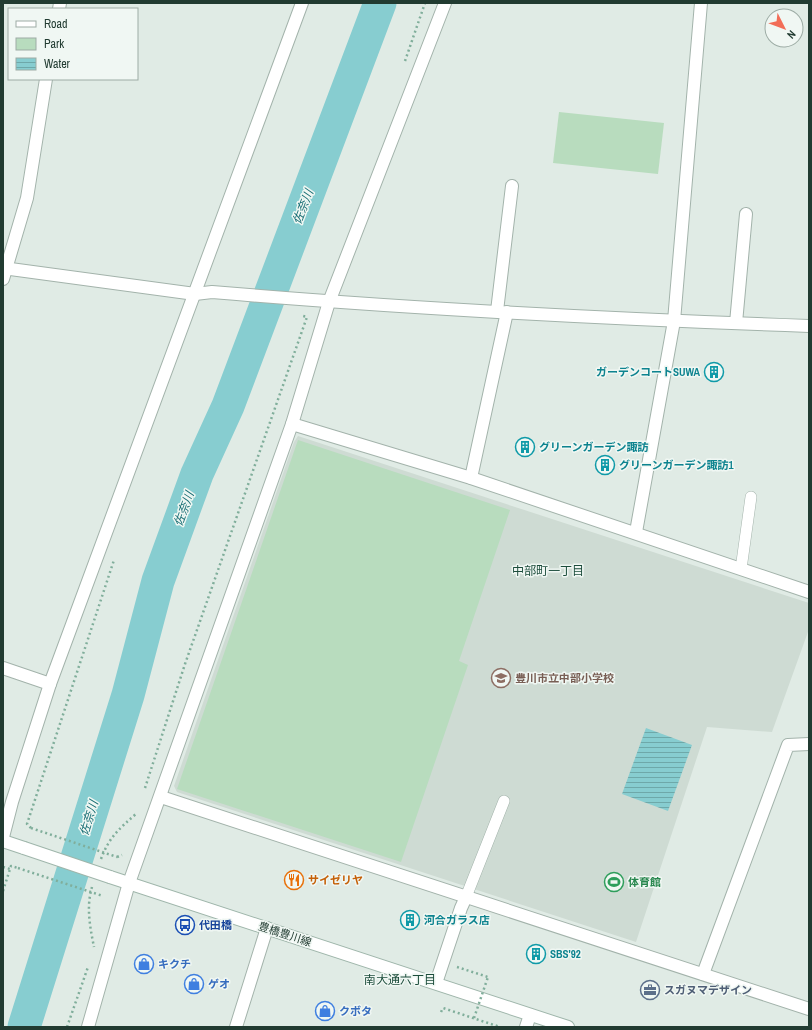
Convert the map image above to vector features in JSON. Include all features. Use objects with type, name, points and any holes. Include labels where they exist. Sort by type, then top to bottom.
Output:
[{"type":"street","points":[[3,837],[12,802],[50,684],[302,3]]},
{"type":"street","points":[[88,1027],[129,883],[161,797],[292,424],[329,302],[445,3]]},
{"type":"street","points":[[636,532],[674,321],[701,3]]},
{"type":"street","points":[[46,80],[27,198],[4,272],[194,294],[212,292],[329,302],[502,312],[809,326]]},
{"type":"street","points":[[471,478],[502,312],[512,186]]},
{"type":"street","points":[[736,323],[746,214]]},
{"type":"street","points":[[292,424],[471,478],[636,532],[809,592]]},
{"type":"street","points":[[3,668],[50,684]]},
{"type":"street","points":[[703,974],[788,745],[809,744]]},
{"type":"street","points":[[161,797],[809,1009]]},
{"type":"street","name":"豊橋豊川線","points":[[3,841],[568,1027]]},
{"type":"street","points":[[436,983],[460,908],[466,896]]},
{"type":"street","points":[[236,1027],[267,928]]},
{"type":"street","points":[[526,1027],[530,1015]]},
{"type":"lane","points":[[741,569],[751,497]]},
{"type":"lane","points":[[466,896],[504,801]]},
{"type":"path","points":[[144,790],[184,664],[307,317]]},
{"type":"path","points":[[116,555],[27,824],[30,828],[119,858],[124,854]]},
{"type":"path","points":[[135,819],[139,805]]},
{"type":"path","points":[[3,891],[11,866],[103,896]]},
{"type":"path","points":[[3,867],[10,869]]},
{"type":"path","points":[[455,966],[488,977],[474,1018]]},
{"type":"path","points":[[441,1012],[443,1008],[500,1027]]},
{"type":"shaded area","name":"豊川市立中部小学校","points":[[298,436],[809,603],[809,629],[772,732],[707,727],[636,942],[177,792],[174,786],[294,442]]},
{"type":"green space","points":[[559,112],[664,123],[658,174],[553,163]]},
{"type":"green space","points":[[298,440],[510,510],[459,661],[468,665],[401,862],[177,789]]},
{"type":"water","points":[[646,728],[692,745],[668,811],[622,794]]},
{"type":"waterway","name":"佐奈川","points":[[24,1027],[128,695],[158,581],[197,474],[228,406],[380,3]]},
{"type":"place","name":"ガーデンコートSUWA","points":[[714,372]]},
{"type":"place","name":"グリーンガーデン諏訪","points":[[525,447]]},
{"type":"place","name":"グリーンガーデン諏訪1","points":[[605,465]]},
{"type":"place","name":"豊川市立中部小学校","points":[[501,678]]},
{"type":"place","name":"サイゼリヤ","points":[[294,880]]},
{"type":"place","name":"体育館","points":[[614,882]]},
{"type":"place","name":"河合ガラス店","points":[[410,920]]},
{"type":"place","name":"代田橋","points":[[185,925]]},
{"type":"place","name":"SBS'92","points":[[536,954]]},
{"type":"place","name":"キクチ","points":[[144,964]]},
{"type":"place","name":"ゲオ","points":[[194,984]]},
{"type":"place","name":"スガヌマデザイン","points":[[650,990]]},
{"type":"place","name":"クボタ","points":[[325,1011]]},
{"type":"district","name":"中部町一丁目","points":[[548,571]]},
{"type":"district","name":"南大通六丁目","points":[[400,980]]}]
